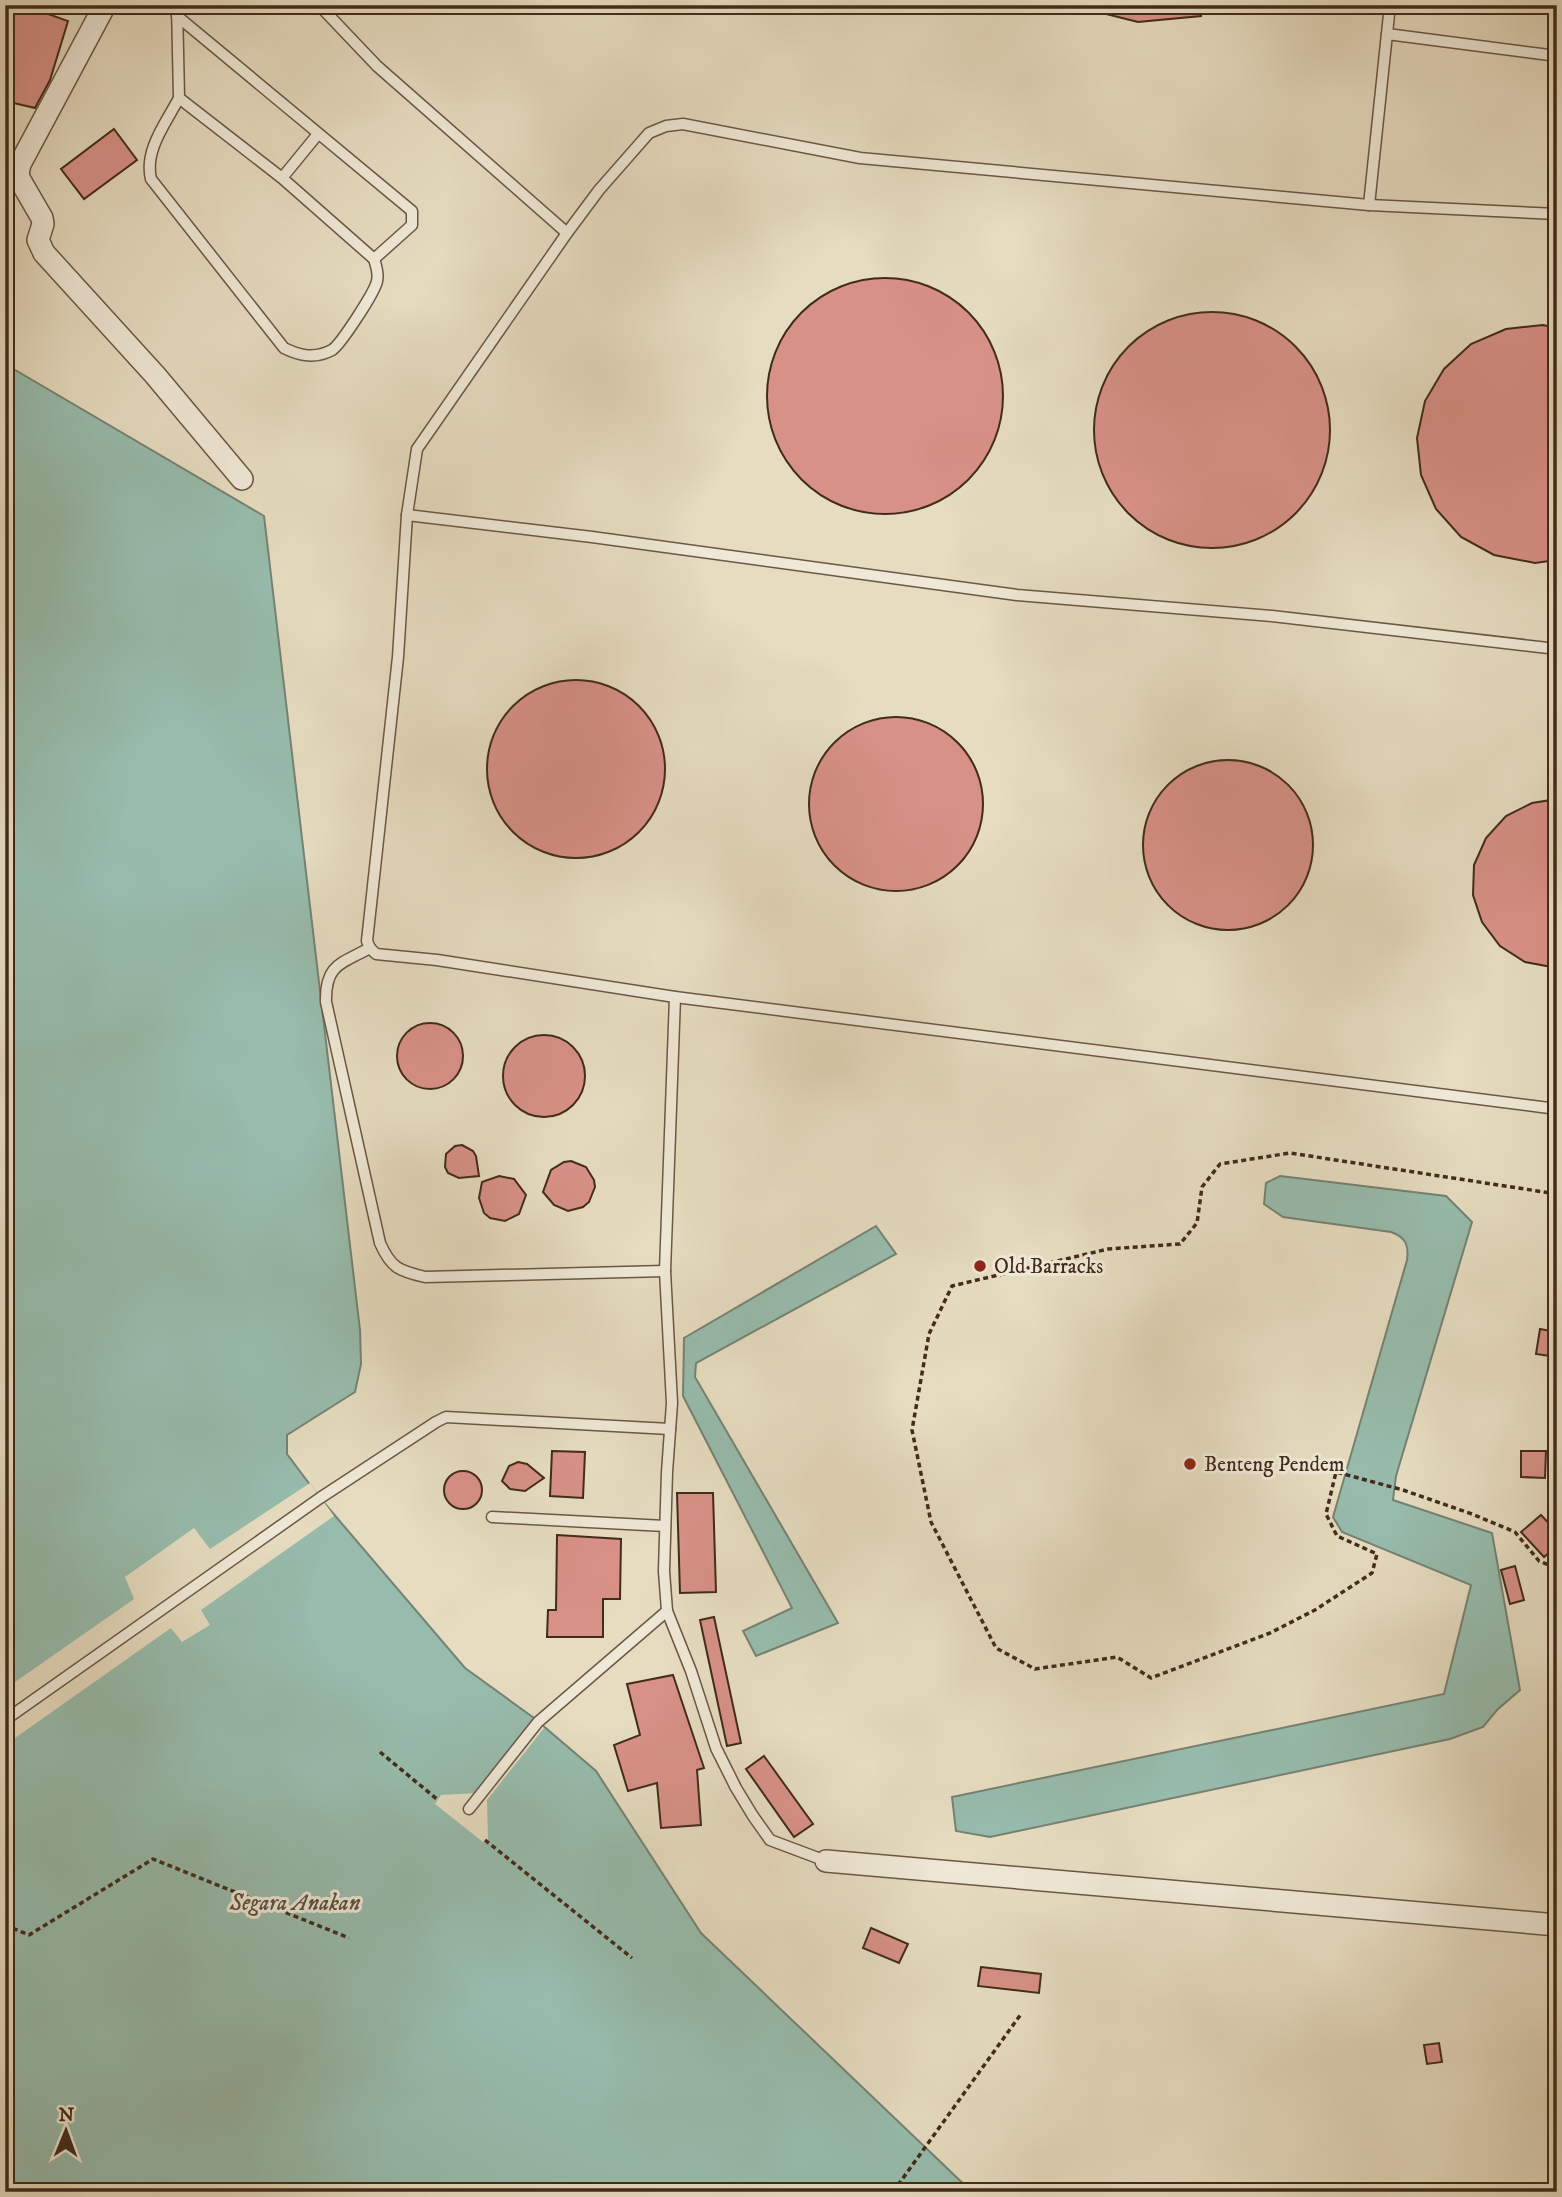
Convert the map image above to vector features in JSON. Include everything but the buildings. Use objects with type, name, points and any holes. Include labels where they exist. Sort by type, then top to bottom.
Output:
[{"type":"street","points":[[105,5],[13,161],[20,180],[42,218],[43,224],[37,240],[40,247],[73,287],[155,375],[242,479]]},
{"type":"street","points":[[827,1861],[1557,1926]]},
{"type":"lane","points":[[319,5],[377,66],[567,233]]},
{"type":"lane","points":[[1369,205],[1390,5]]},
{"type":"lane","points":[[177,11],[179,98],[149,154],[150,179],[284,348],[298,355],[311,356],[333,349],[372,295],[378,278],[374,259],[282,178],[179,98]]},
{"type":"lane","points":[[177,11],[318,134],[412,211],[412,225],[374,259]]},
{"type":"lane","points":[[1387,34],[1557,56]]},
{"type":"lane","points":[[1557,214],[1369,205],[860,158],[683,124],[666,126],[649,133],[599,190],[567,233],[417,449],[407,514],[398,657],[367,941],[376,954],[437,960],[675,998],[1557,1109]]},
{"type":"lane","points":[[282,178],[318,134]]},
{"type":"lane","points":[[407,514],[1017,595],[1272,616],[1557,649]]},
{"type":"lane","points":[[370,948],[336,966],[325,983],[326,1002],[380,1243],[388,1261],[403,1271],[425,1277],[665,1271]]},
{"type":"lane","points":[[675,998],[665,1271],[672,1403],[665,1526],[667,1611],[691,1671],[716,1748],[753,1816],[770,1840],[827,1861]]},
{"type":"lane","points":[[5,1720],[320,1498],[446,1417],[670,1429]]},
{"type":"lane","points":[[492,1517],[665,1526]]},
{"type":"lane","points":[[469,1809],[538,1722],[667,1611]]},
{"type":"path","points":[[1557,1194],[1290,1153],[1220,1164],[1202,1186],[1197,1223],[1180,1244],[1108,1249],[951,1286],[929,1334],[912,1430],[931,1522],[996,1648],[1035,1669],[1117,1657],[1151,1678],[1270,1633],[1315,1611],[1372,1573],[1377,1554],[1338,1536],[1326,1514],[1336,1472],[1403,1490],[1515,1532],[1539,1561],[1557,1568]]},
{"type":"path","points":[[380,1752],[438,1800]]},
{"type":"path","points":[[485,1840],[632,1958]]},
{"type":"path","points":[[5,1925],[29,1935],[153,1858],[349,1938]]},
{"type":"path","points":[[893,2192],[1021,2014]]},
{"type":"water","name":"Segara Anakan","points":[[5,364],[264,516],[360,1330],[361,1364],[355,1392],[287,1435],[287,1454],[320,1498],[465,1668],[534,1718],[596,1771],[701,1933],[972,2192],[5,2192]]},
{"type":"water","points":[[1280,1176],[1446,1196],[1472,1222],[1396,1476],[1393,1500],[1492,1533],[1520,1690],[1497,1710],[1483,1727],[1450,1739],[990,1837],[956,1831],[952,1797],[1444,1694],[1471,1585],[1342,1532],[1333,1517],[1407,1260],[1407,1246],[1403,1239],[1391,1232],[1283,1217],[1264,1204],[1266,1183]]},
{"type":"water","points":[[876,1226],[896,1254],[696,1363],[695,1377],[838,1623],[756,1656],[743,1631],[792,1608],[683,1396],[684,1338]]},
{"type":"pier","points":[[310,1483],[334,1516],[201,1610],[210,1625],[182,1642],[171,1628],[5,1745],[5,1689],[134,1599],[125,1577],[194,1528],[210,1549]]},
{"type":"pier","points":[[534,1718],[544,1728],[487,1800],[488,1839],[483,1842],[435,1804],[441,1795],[476,1793]]},
{"type":"place","name":"Old Barracks","points":[[980,1266]]},
{"type":"place","name":"Benteng Pendem","points":[[1190,1464]]}]
